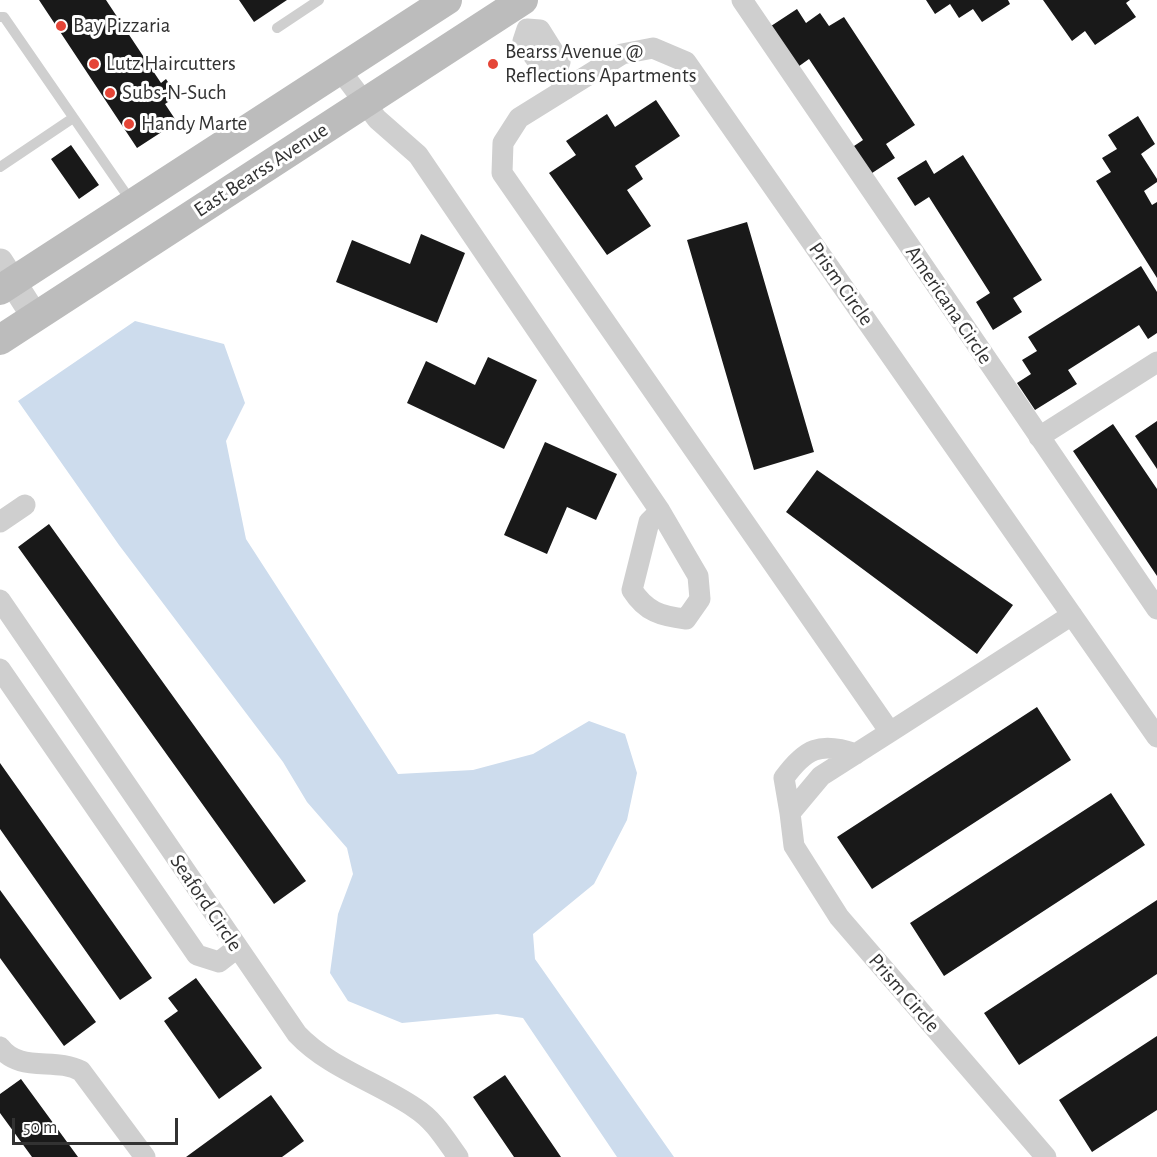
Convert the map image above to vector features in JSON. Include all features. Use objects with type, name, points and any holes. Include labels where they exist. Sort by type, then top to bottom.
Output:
[{"type":"main road","name":"East Bearss Avenue","points":[[4,278],[133,204],[447,0]]},
{"type":"main road","name":"East Bearss Avenue","points":[[0,340],[364,103],[518,9]]},
{"type":"street","name":"Americana Circle","points":[[742,0],[1157,609]]},
{"type":"street","points":[[518,9],[540,30],[560,62],[561,81]]},
{"type":"street","name":"Prism Circle","points":[[890,732],[502,173],[504,143],[519,118],[561,81],[622,54],[654,48],[686,62],[1157,737]]},
{"type":"street","points":[[340,70],[377,119],[418,155],[660,511],[699,576],[700,599],[686,619],[661,616],[641,605],[632,590],[649,522],[660,511]]},
{"type":"street","points":[[4,278],[35,317]]},
{"type":"street","points":[[1039,436],[1157,362]]},
{"type":"street","points":[[0,522],[25,505]]},
{"type":"street","name":"Seaford Circle","points":[[0,600],[237,948],[307,1044],[415,1108],[436,1125],[458,1157]]},
{"type":"street","points":[[790,813],[821,776],[1072,615]]},
{"type":"street","points":[[0,669],[197,955],[219,962],[237,948]]},
{"type":"street","name":"Prism Circle","points":[[856,754],[838,748],[821,747],[798,759],[784,778],[794,846],[839,917],[1046,1157]]},
{"type":"street","points":[[0,1047],[12,1059],[72,1065],[81,1071],[145,1157]]},
{"type":"lane","points":[[277,28],[320,0]]},
{"type":"lane","points":[[0,17],[3,17],[133,204]]},
{"type":"lane","points":[[0,167],[73,118]]},
{"type":"water","points":[[135,321],[224,344],[245,403],[226,441],[246,539],[398,774],[473,770],[533,754],[589,721],[625,734],[637,773],[627,820],[594,884],[533,934],[535,959],[674,1157],[617,1157],[523,1018],[497,1014],[402,1023],[348,1001],[330,973],[338,914],[353,874],[347,848],[307,802],[283,762],[119,545],[18,401]]},
{"type":"building","points":[[39,0],[106,0],[161,83],[166,79],[177,96],[165,104],[177,122],[137,148]]},
{"type":"building","points":[[239,0],[287,0],[254,22]]},
{"type":"building","points":[[926,0],[1008,0],[1010,4],[982,22],[973,9],[959,18],[950,4],[935,14]]},
{"type":"building","points":[[1043,0],[1130,0],[1126,3],[1136,17],[1095,45],[1085,31],[1072,41]]},
{"type":"building","points":[[797,9],[806,23],[820,13],[829,26],[844,17],[915,125],[886,144],[895,158],[866,177],[848,150],[863,140],[809,59],[795,69],[768,28]]},
{"type":"building","points":[[656,100],[680,136],[635,166],[643,179],[627,190],[651,226],[607,255],[549,173],[576,155],[566,141],[607,114],[615,127]]},
{"type":"building","points":[[1138,116],[1155,144],[1141,154],[1157,179],[1157,182],[1144,191],[1152,205],[1157,202],[1157,278],[1096,181],[1111,172],[1102,158],[1117,149],[1108,135]]},
{"type":"building","points":[[71,145],[99,185],[79,199],[51,159]]},
{"type":"building","points":[[963,155],[1042,280],[1013,298],[1022,312],[993,330],[976,302],[990,293],[929,197],[915,206],[897,178],[926,160],[934,174]]},
{"type":"building","points":[[747,222],[814,452],[754,470],[687,240]]},
{"type":"building","points":[[421,234],[465,253],[437,323],[336,282],[352,240],[410,264]]},
{"type":"building","points":[[1141,266],[1157,292],[1157,333],[1148,339],[1139,325],[1068,370],[1077,384],[1035,410],[1017,383],[1031,374],[1022,360],[1037,351],[1028,337]]},
{"type":"building","points":[[488,357],[537,380],[504,449],[407,403],[426,361],[475,385]]},
{"type":"building","points":[[1157,421],[1157,469],[1135,436]]},
{"type":"building","points":[[1113,424],[1157,489],[1157,576],[1073,451]]},
{"type":"building","points":[[545,442],[617,474],[596,520],[567,507],[547,554],[504,535]]},
{"type":"building","points":[[817,470],[1013,605],[977,654],[786,512]]},
{"type":"building","points":[[49,524],[306,881],[274,904],[18,547]]},
{"type":"building","points":[[1037,707],[1071,760],[872,889],[837,837]]},
{"type":"building","points":[[0,763],[152,978],[120,1000],[0,829]]},
{"type":"building","points":[[1111,793],[1145,845],[944,976],[910,923]]},
{"type":"building","points":[[0,890],[96,1022],[64,1046],[0,958]]},
{"type":"building","points":[[1157,900],[1157,974],[1019,1065],[984,1013]]},
{"type":"building","points":[[196,978],[262,1068],[219,1099],[164,1021],[178,1011],[168,998]]},
{"type":"building","points":[[1157,1036],[1157,1110],[1092,1152],[1059,1100]]},
{"type":"building","points":[[505,1075],[561,1157],[514,1157],[473,1097]]},
{"type":"building","points":[[21,1079],[78,1157],[32,1157],[0,1113],[0,1094]]},
{"type":"building","points":[[271,1095],[304,1141],[282,1157],[186,1157]]},
{"type":"place","name":"Bay Pizzaria","points":[[61,26]]},
{"type":"place","name":"Lutz Haircutters","points":[[94,64]]},
{"type":"place","name":"Bearss Avenue @ Reflections Apartments","points":[[493,64]]},
{"type":"place","name":"Subs-N-Such","points":[[110,93]]},
{"type":"place","name":"Handy Marte","points":[[129,124]]}]
